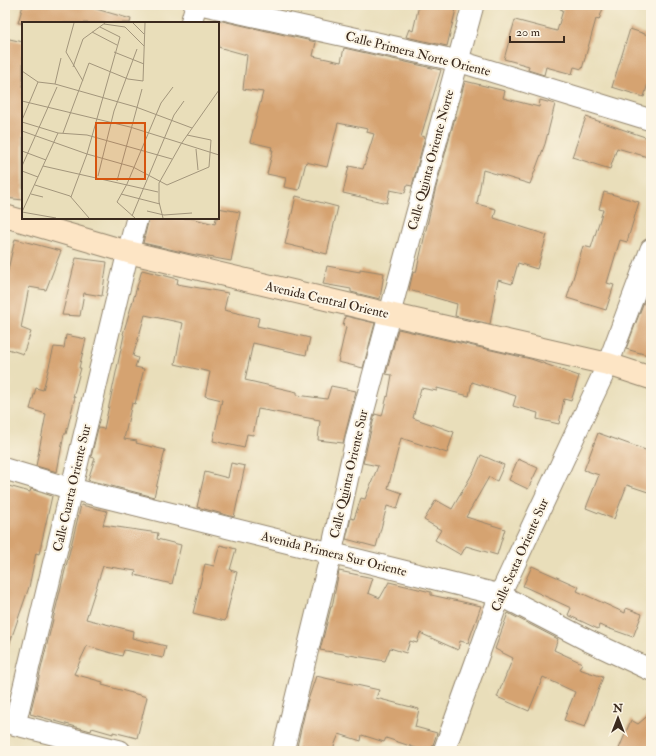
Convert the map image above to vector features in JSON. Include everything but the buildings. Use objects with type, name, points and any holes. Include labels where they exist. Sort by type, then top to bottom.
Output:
[{"type":"street","points":[[191,22],[196,5]]},
{"type":"street","name":"Calle Primera Norte Oriente","points":[[205,5],[458,61],[651,120]]},
{"type":"street","name":"Calle Quinta Oriente Norte","points":[[389,314],[473,5]]},
{"type":"street","name":"Avenida Central Oriente","points":[[5,216],[128,252],[608,364],[651,378]]},
{"type":"street","name":"Calle Cuarta Oriente Sur","points":[[10,723],[72,489],[137,219]]},
{"type":"street","name":"Calle Sexta Oriente Sur","points":[[444,751],[500,595],[608,364],[651,249]]},
{"type":"street","name":"Calle Quinta Oriente Sur","points":[[283,751],[331,554],[357,435],[389,314]]},
{"type":"street","name":"Avenida Primera Sur Oriente","points":[[5,469],[72,489],[500,595],[589,641],[651,670]]},
{"type":"street","points":[[10,723],[120,751]]}]
